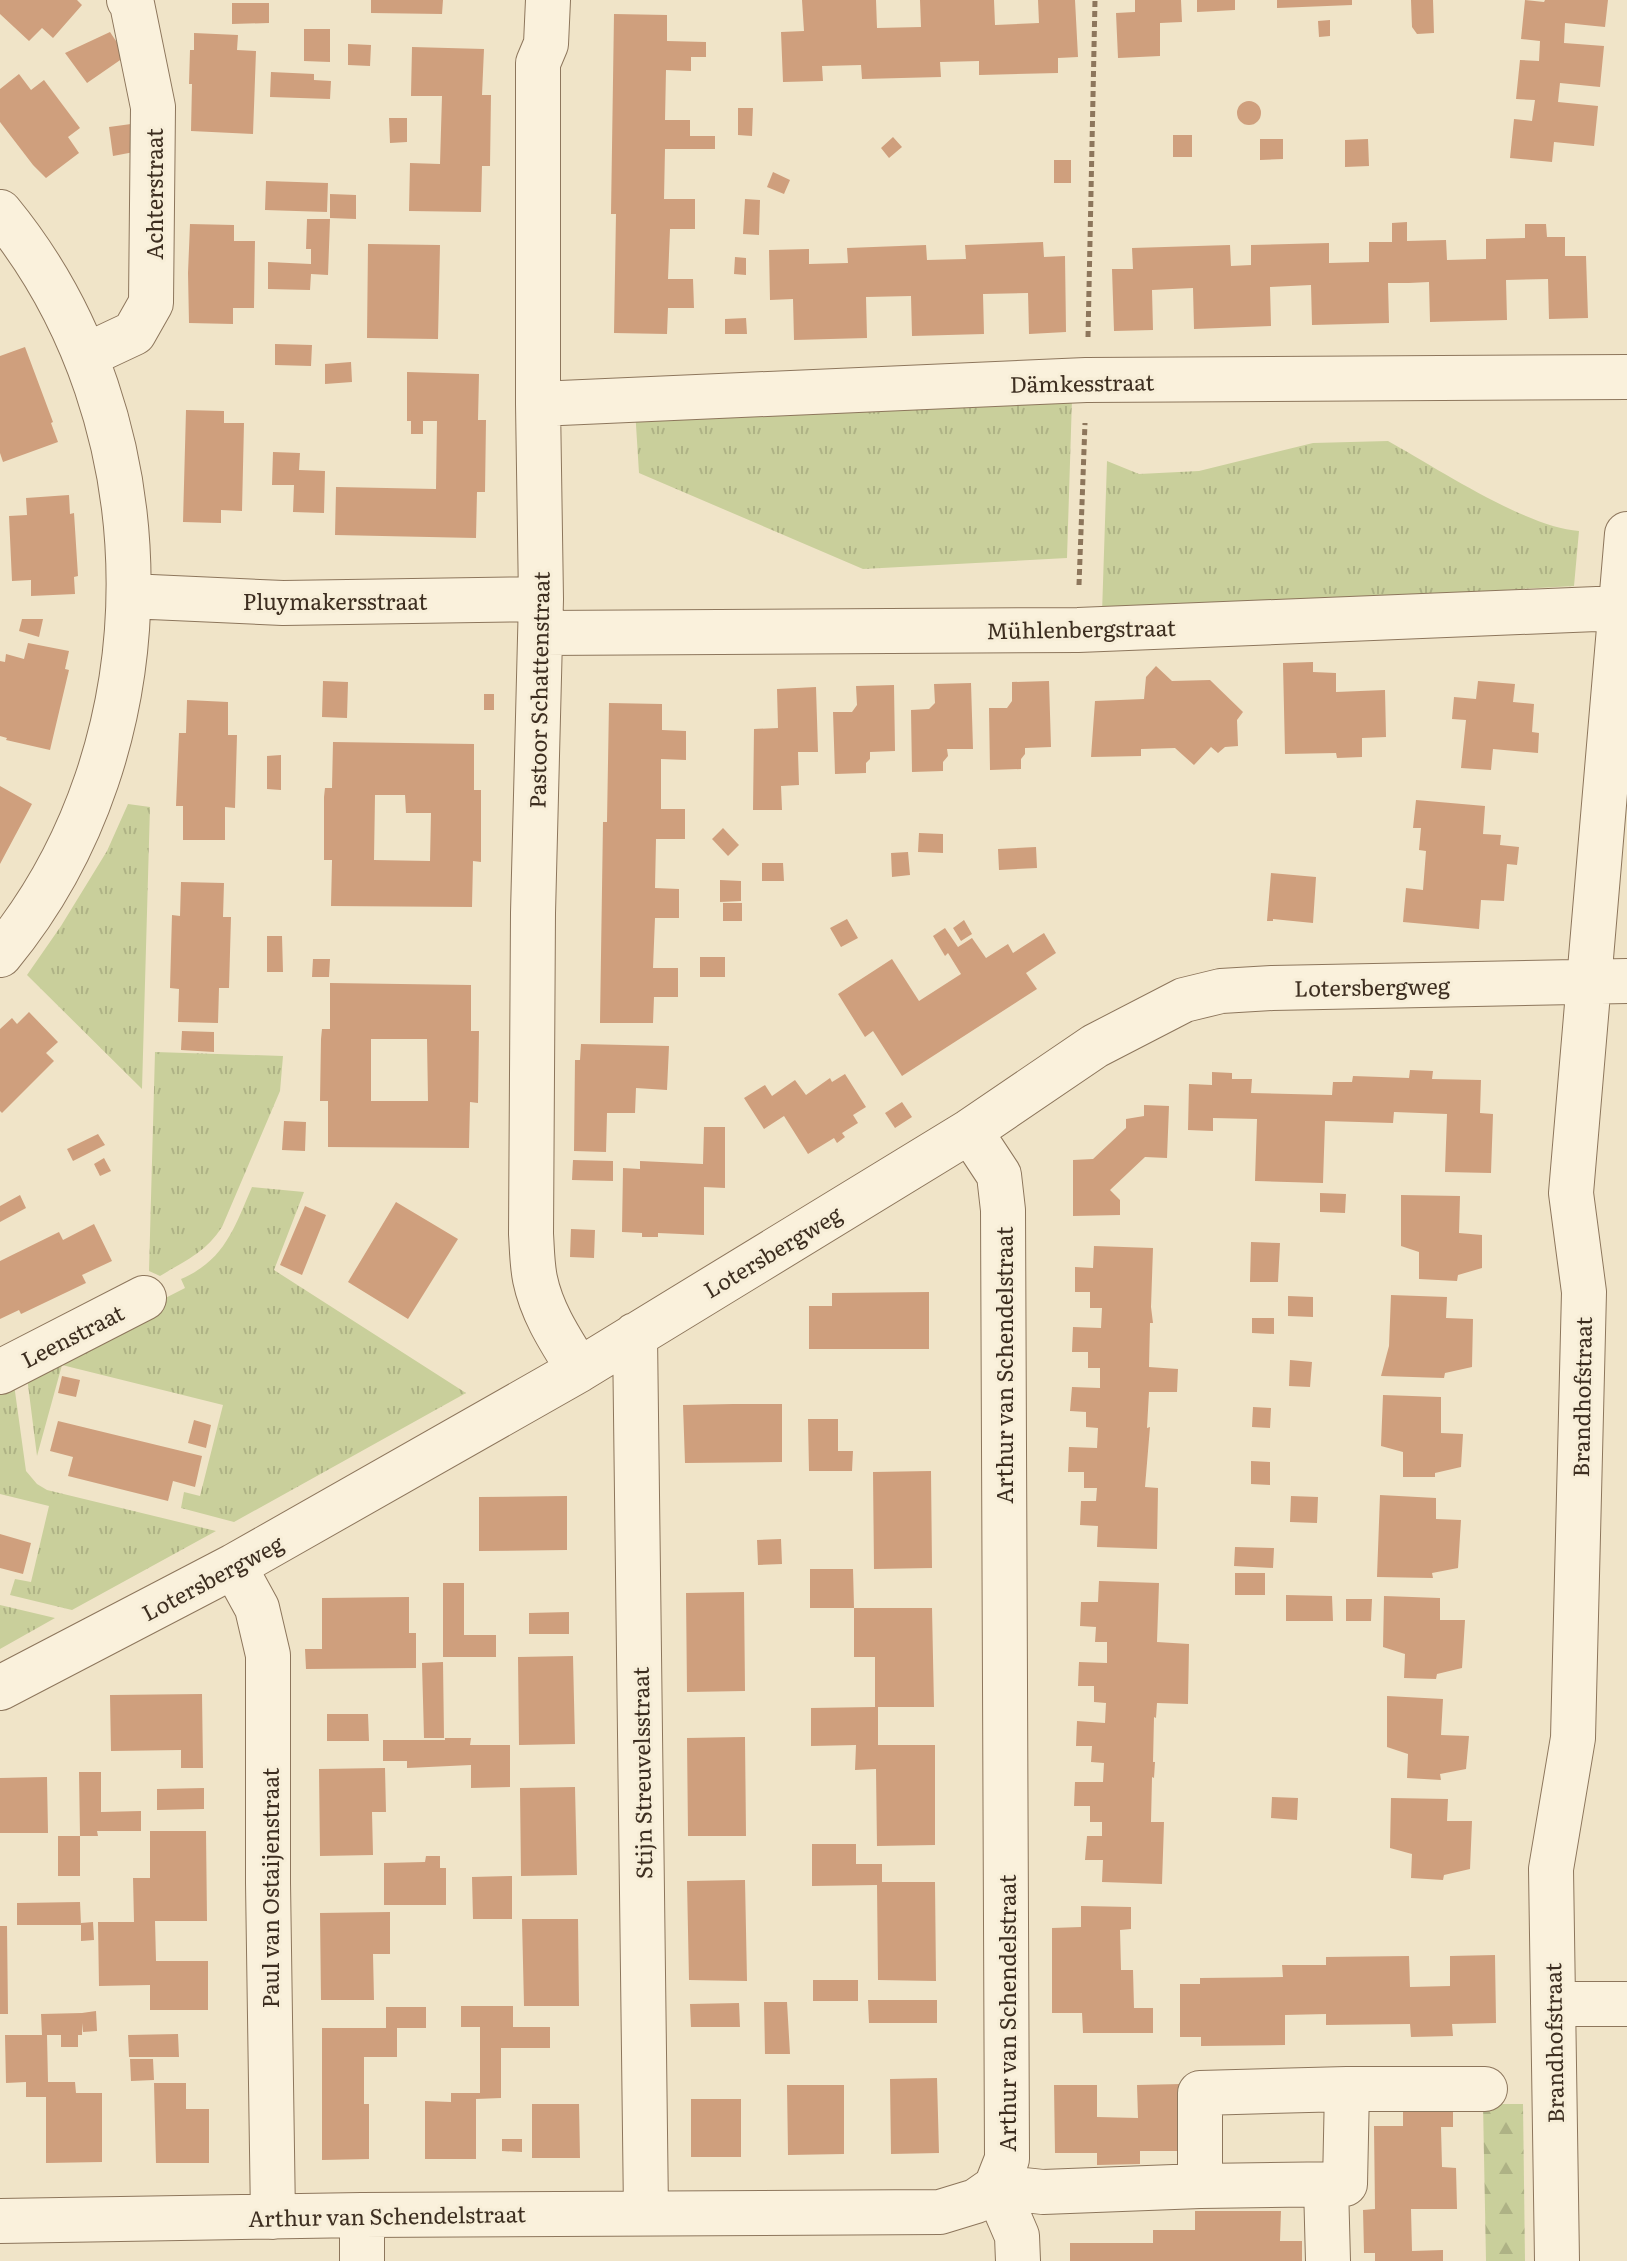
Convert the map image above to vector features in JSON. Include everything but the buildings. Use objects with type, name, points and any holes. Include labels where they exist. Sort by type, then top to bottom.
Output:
[{"type":"street","name":"Achterstraat","points":[[85,356],[134,333],[151,303],[153,107],[129,0]]},
{"type":"street","name":"Pastoor Schattenstraat","points":[[548,0],[546,44],[538,63],[541,616],[533,913],[531,1234],[540,1297],[551,1324],[579,1370]]},
{"type":"street","points":[[0,212],[16,231],[54,292],[85,356],[114,450],[129,547],[126,649],[118,702],[105,754],[87,805],[65,853],[39,900],[0,955]]},
{"type":"street","name":"Dämkesstraat","points":[[538,404],[1086,380],[1627,377]]},
{"type":"street","name":"Brandhofstraat","points":[[1557,2261],[1551,1869],[1573,1738],[1584,1292],[1571,1193],[1607,982],[1621,608],[1627,534]]},
{"type":"street","name":"Pluymakersstraat","points":[[129,596],[541,616]]},
{"type":"street","name":"Mühlenbergstraat","points":[[541,616],[1078,630],[1621,608]]},
{"type":"street","name":"Lotersbergweg","points":[[0,1688],[234,1566],[579,1370],[970,1131],[1095,1046],[1184,1000],[1221,991],[1607,982]]},
{"type":"street","name":"Arthur van Schendelstraat","points":[[0,2221],[646,2212],[940,2212],[976,2201],[996,2187],[1007,2159],[1003,1210],[999,1175],[970,1131]]},
{"type":"street","name":"Leenstraat","points":[[0,1372],[144,1298]]},
{"type":"street","name":"Stijn Streuvelsstraat","points":[[635,1335],[646,2212]]},
{"type":"street","name":"Paul van Ostaijenstraat","points":[[234,1566],[257,1608],[268,1655],[273,2217]]},
{"type":"street","points":[[1553,2004],[1627,2004]]},
{"type":"street","points":[[1018,2261],[1017,2236],[996,2187],[1043,2192],[1345,2184],[1347,2089]]},
{"type":"street","points":[[1200,2186],[1200,2093],[1485,2089]]},
{"type":"street","points":[[1326,2185],[1328,2261]]},
{"type":"street","points":[[362,2215],[362,2261]]},
{"type":"path","points":[[1078,630],[1095,0]]},
{"type":"green space","points":[[1072,399],[1067,558],[863,569],[639,473],[635,409]]},
{"type":"green space","points":[[1388,441],[1508,508],[1557,527],[1579,531],[1574,586],[1102,613],[1107,461],[1139,474],[1199,471],[1313,443]]},
{"type":"green space","points":[[128,804],[150,807],[142,1089],[27,975],[107,851]]},
{"type":"green space","points":[[155,1052],[283,1056],[280,1091],[222,1227],[202,1250],[160,1276],[149,1271]]},
{"type":"green space","points":[[252,1187],[304,1192],[274,1270],[466,1393],[234,1522],[181,1508],[184,1492],[200,1496],[223,1405],[62,1365],[37,1456],[26,1369],[185,1288],[181,1279],[218,1252],[240,1216]]},
{"type":"green space","points":[[13,1377],[26,1471],[37,1484],[47,1490],[216,1531],[72,1610],[10,1595],[15,1579],[31,1582],[49,1506],[0,1494],[0,1383]]},
{"type":"green space","points":[[0,1605],[55,1618],[0,1649]]},
{"type":"green space","points":[[1483,2104],[1523,2104],[1525,2261],[1486,2261]]}]
